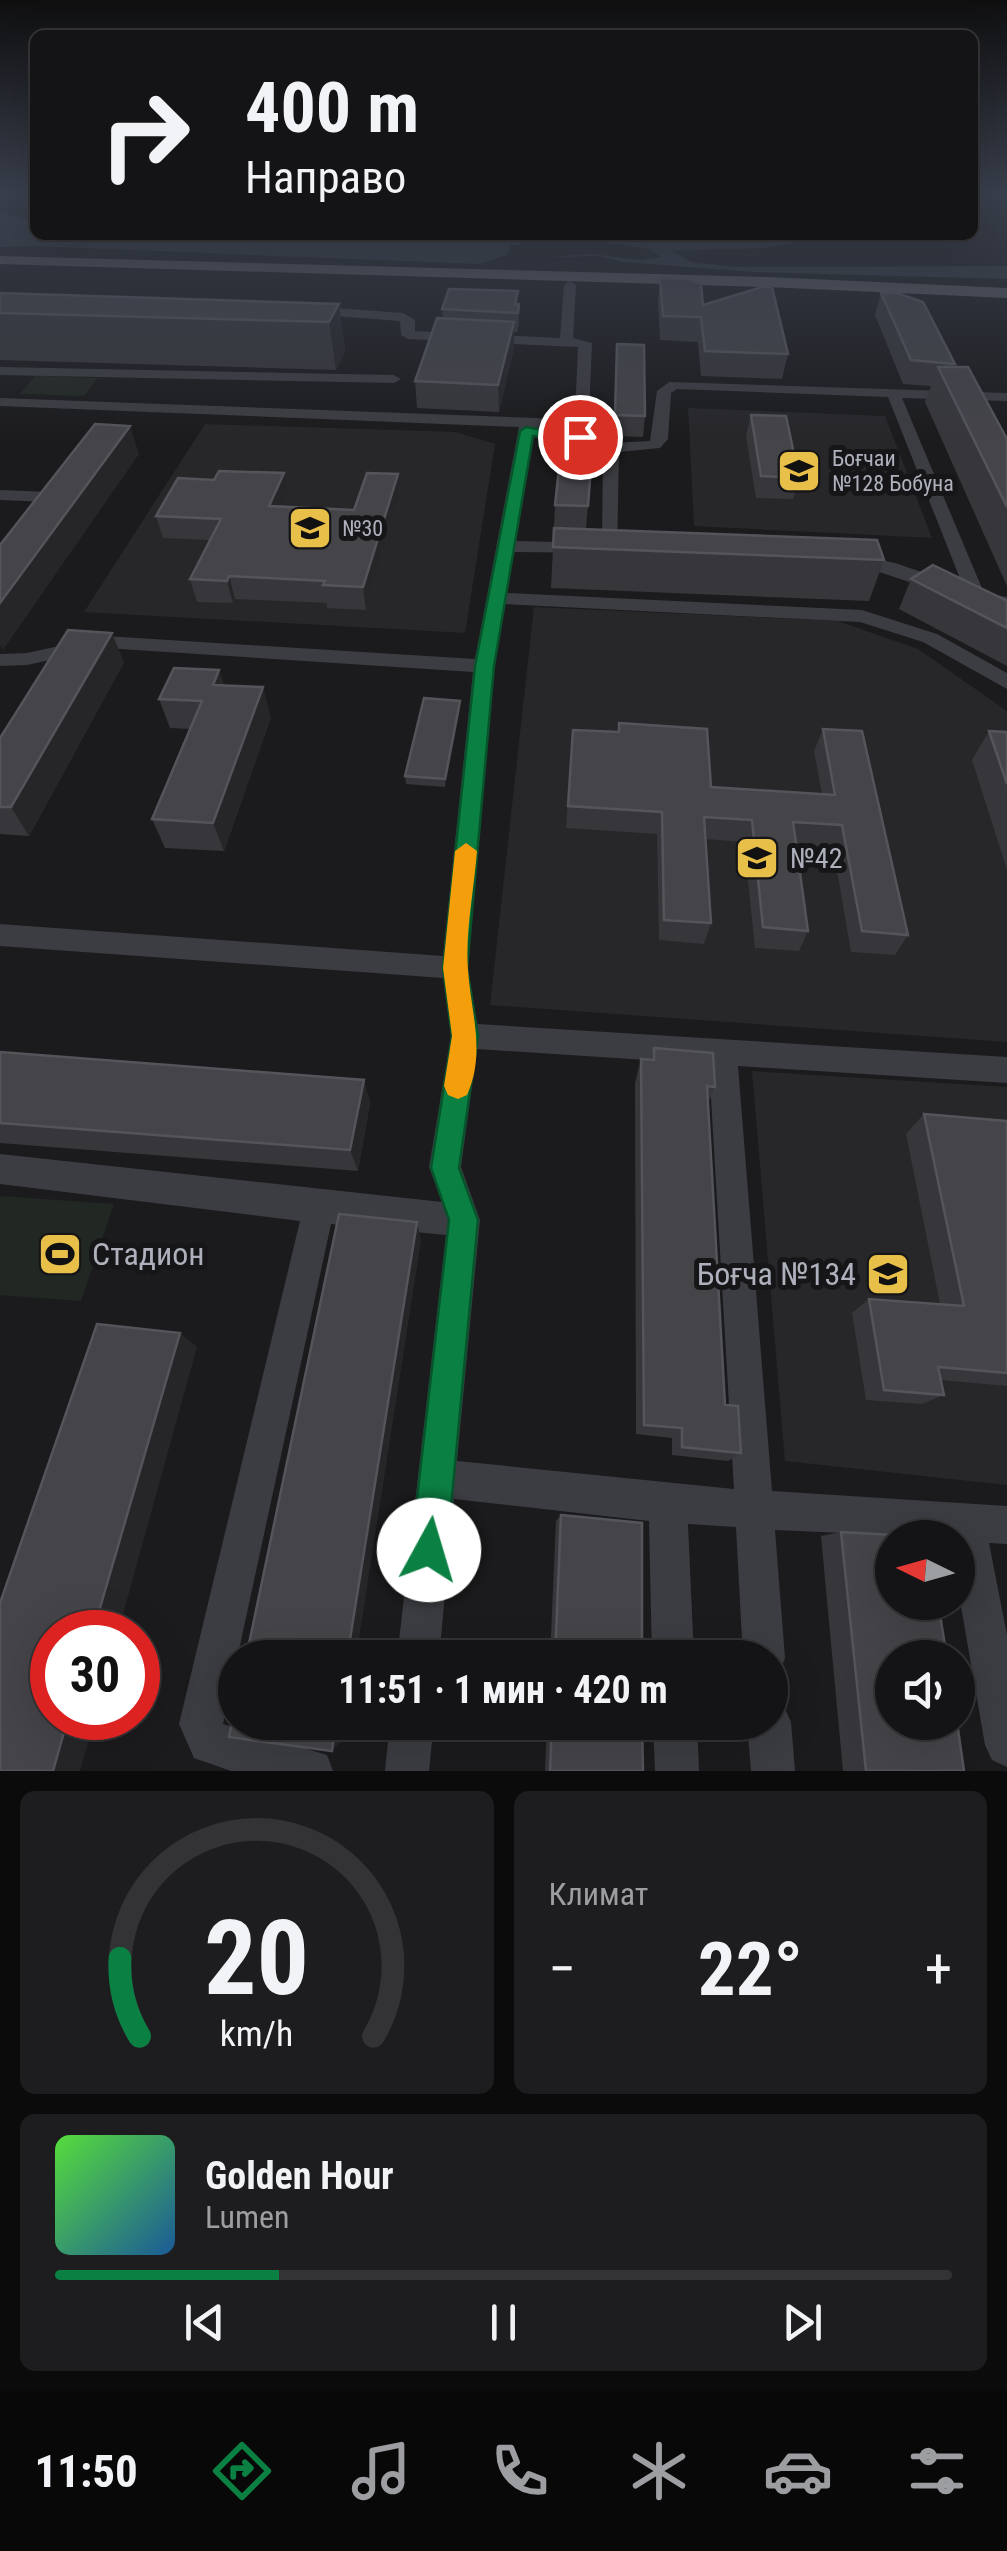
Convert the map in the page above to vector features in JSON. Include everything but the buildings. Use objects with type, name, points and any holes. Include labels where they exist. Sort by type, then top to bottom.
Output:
[{"type":"main road","points":[[189,274],[1007,297]]},
{"type":"main road","points":[[464,274],[748,282],[1007,297]]},
{"type":"street","points":[[566,340],[570,285]]},
{"type":"street","points":[[299,310],[392,314],[409,320],[382,415]]},
{"type":"street","points":[[0,370],[401,357],[566,340],[582,342],[588,348],[582,416],[565,424],[526,427]]},
{"type":"street","points":[[0,402],[116,414],[382,415],[526,427],[580,437],[611,448],[655,445],[660,439],[664,392],[674,385],[1007,398]]},
{"type":"street","points":[[893,392],[977,598]]},
{"type":"street","points":[[420,1640],[464,1220],[445,1168],[465,1036],[455,968],[484,666],[526,427]]},
{"type":"street","points":[[505,546],[620,549],[611,448]]},
{"type":"street","points":[[0,494],[45,503],[62,482]]},
{"type":"street","points":[[822,556],[880,564],[977,598],[1007,603]]},
{"type":"street","points":[[495,598],[862,616],[930,638],[1007,682]]},
{"type":"street","points":[[0,660],[27,659],[105,642],[484,666]]},
{"type":"street","points":[[0,934],[455,968]]},
{"type":"street","points":[[465,1036],[1007,1070]]},
{"type":"street","points":[[723,1052],[763,1640]]},
{"type":"street","points":[[0,1169],[464,1220]]},
{"type":"street","points":[[311,1771],[209,1743],[200,1724],[319,1207]]},
{"type":"street","points":[[436,1478],[668,1504],[930,1520]]},
{"type":"street","points":[[668,1504],[672,1640]]},
{"type":"street","points":[[975,1523],[1007,1525]]},
{"type":"street","points":[[975,1575],[1007,1745]]},
{"type":"street","points":[[407,1771],[410,1740]]},
{"type":"street","points":[[676,1740],[677,1771]]},
{"type":"street","points":[[770,1740],[773,1771]]},
{"type":"shaded area","points":[[814,274],[1007,274],[1007,279]]},
{"type":"shaded area","points":[[35,376],[98,378],[84,396],[20,394]]},
{"type":"shaded area","name":"Боғчаи №128 Бобуна","points":[[688,408],[885,416],[932,538],[694,526]]},
{"type":"shaded area","name":"№30","points":[[205,424],[456,432],[495,444],[465,633],[84,612]]},
{"type":"shaded area","name":"№42","points":[[534,607],[838,621],[918,649],[1007,711],[1007,1042],[490,1005]]},
{"type":"shaded area","name":"Боғча №134","points":[[752,1071],[1007,1087],[1007,1485],[785,1461]]},
{"type":"shaded area","points":[[0,1196],[114,1204],[81,1301],[0,1295]]},
{"type":"slow traffic","points":[[458,1086],[465,1036],[455,968],[466,851]]},
{"type":"place","name":"Боғчаи №128 Бобуна","points":[[799,471]]},
{"type":"place","name":"№30","points":[[310,528]]},
{"type":"place","name":"№42","points":[[757,858]]},
{"type":"place","name":"Стадион","points":[[60,1254]]},
{"type":"place","name":"Боғча №134","points":[[888,1274]]},
{"type":"route","points":[[429,1550],[464,1220],[445,1168],[465,1036],[455,968],[484,666],[526,431],[580,437]]}]
